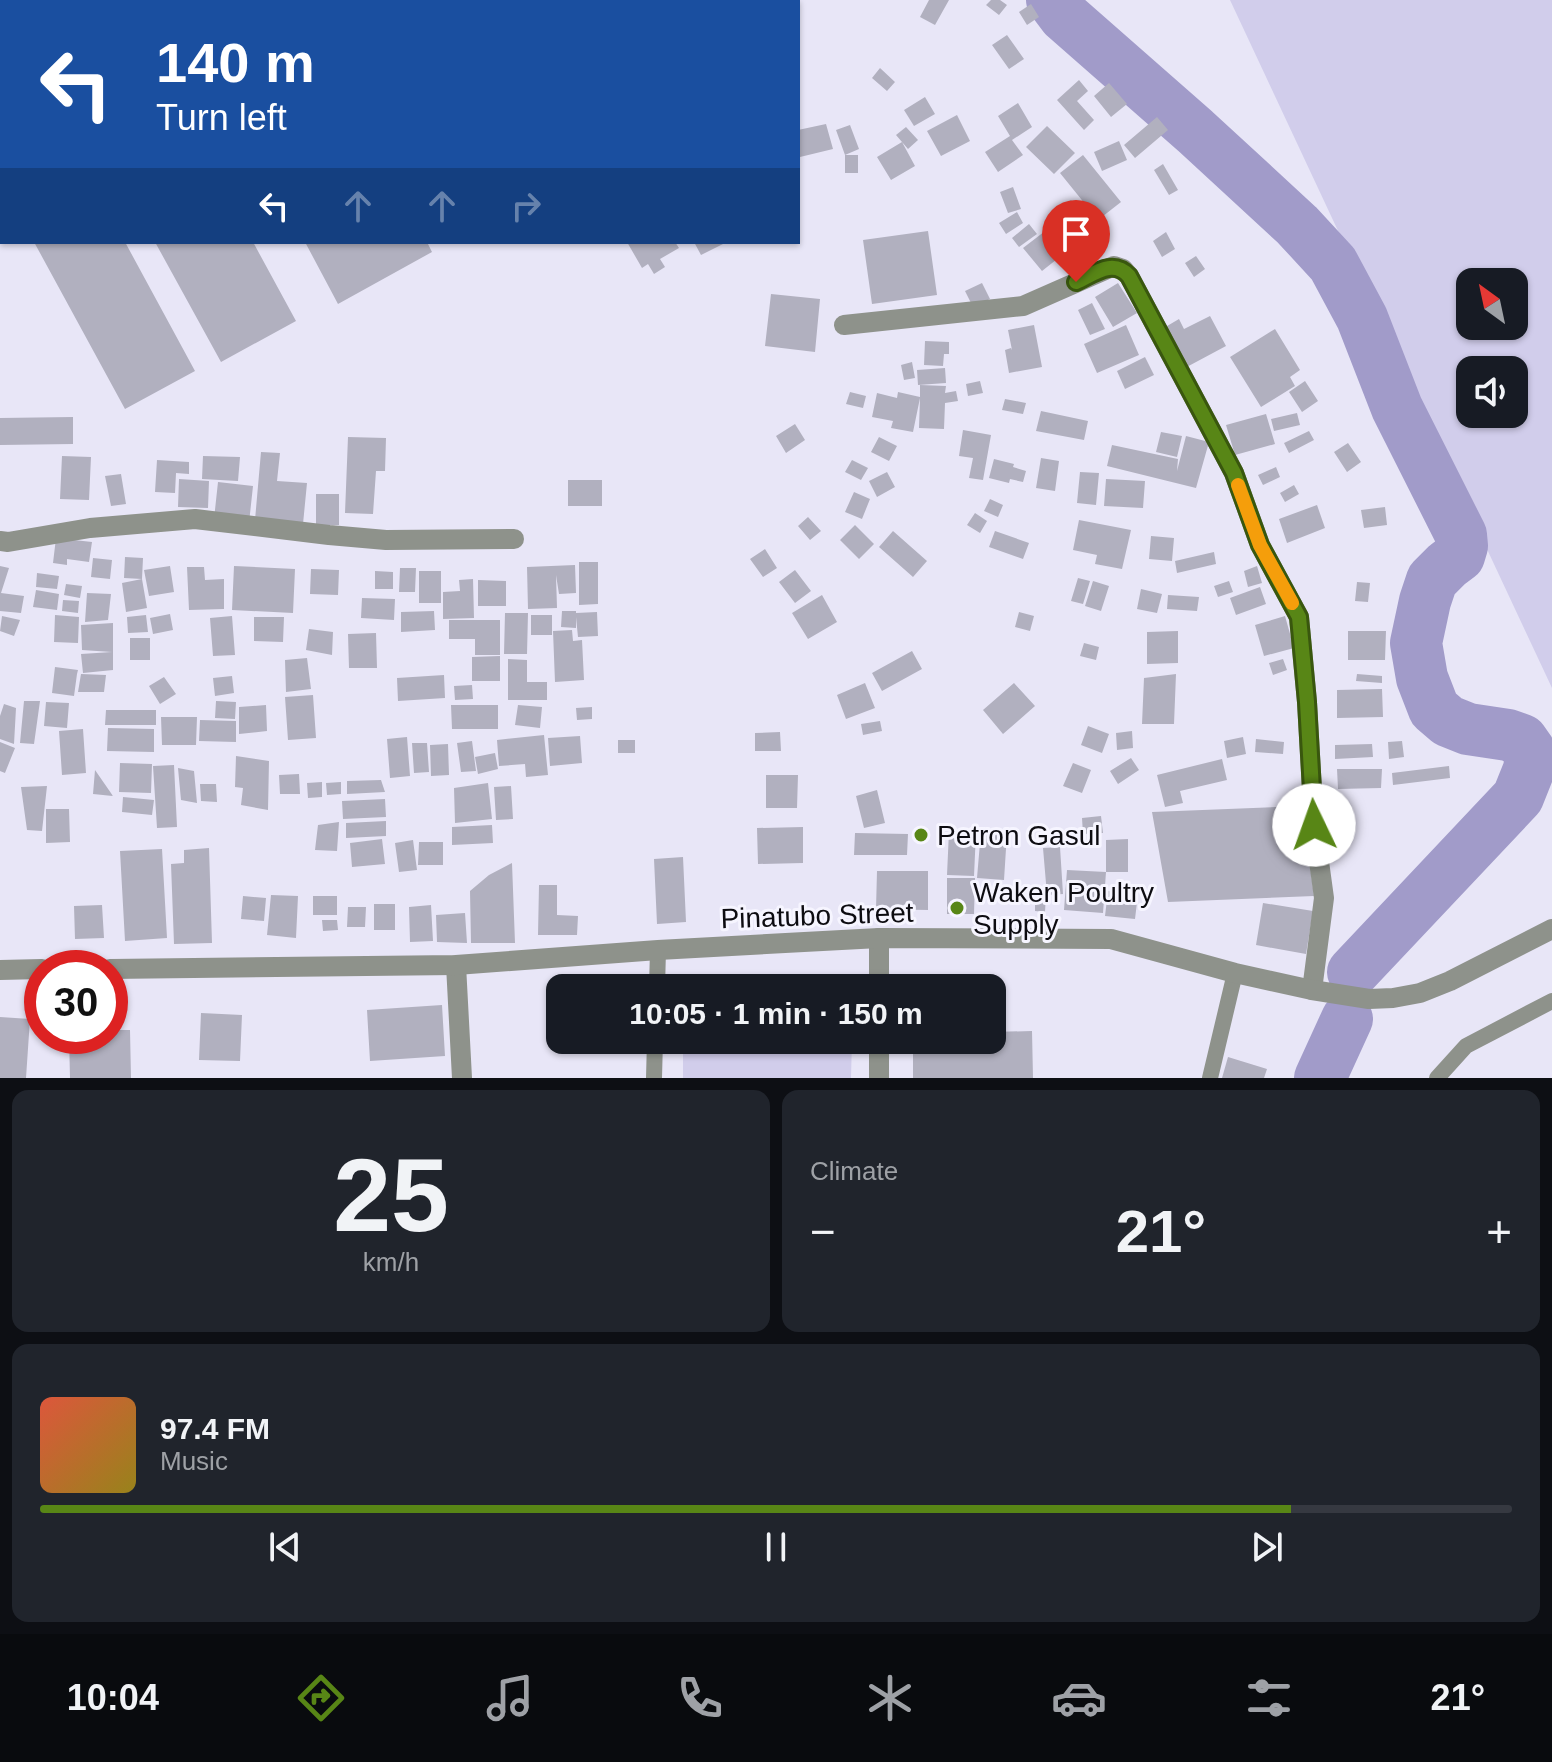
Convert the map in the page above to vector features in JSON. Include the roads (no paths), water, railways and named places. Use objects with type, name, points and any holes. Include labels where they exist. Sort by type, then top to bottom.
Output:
[{"type":"street","points":[[844,325],[1023,306],[1114,266],[1123,269],[1129,276],[1234,473],[1260,545],[1299,617],[1314,825],[1324,898],[1312,990]]},
{"type":"street","points":[[0,541],[116,525],[195,519],[386,540],[514,539]]},
{"type":"street","name":"Pinatubo Street","points":[[128,969],[456,965],[879,938],[1111,939],[1235,973],[1369,999],[1420,993],[1552,929]]},
{"type":"street","points":[[879,938],[879,974]]},
{"type":"street","points":[[456,965],[462,1078]]},
{"type":"street","points":[[0,970],[24,969]]},
{"type":"street","points":[[879,1054],[879,1078]]},
{"type":"lane","points":[[657,974],[658,950]]},
{"type":"lane","points":[[1210,1078],[1235,973]]},
{"type":"lane","points":[[1437,1078],[1466,1046],[1552,1001]]},
{"type":"lane","points":[[654,1078],[655,1054]]},
{"type":"waterway","points":[[1052,0],[1064,16],[1297,225],[1333,264],[1362,318],[1397,408],[1461,535],[1459,556],[1432,580],[1416,643],[1422,678],[1434,709],[1448,721],[1468,729],[1522,740],[1529,750],[1530,767],[1518,797],[1353,972]]},
{"type":"waterway","points":[[1320,1078],[1347,1019]]},
{"type":"place","name":"Petron Gasul","points":[[921,835]]},
{"type":"place","name":"Waken Poultry Supply","points":[[957,908]]}]
